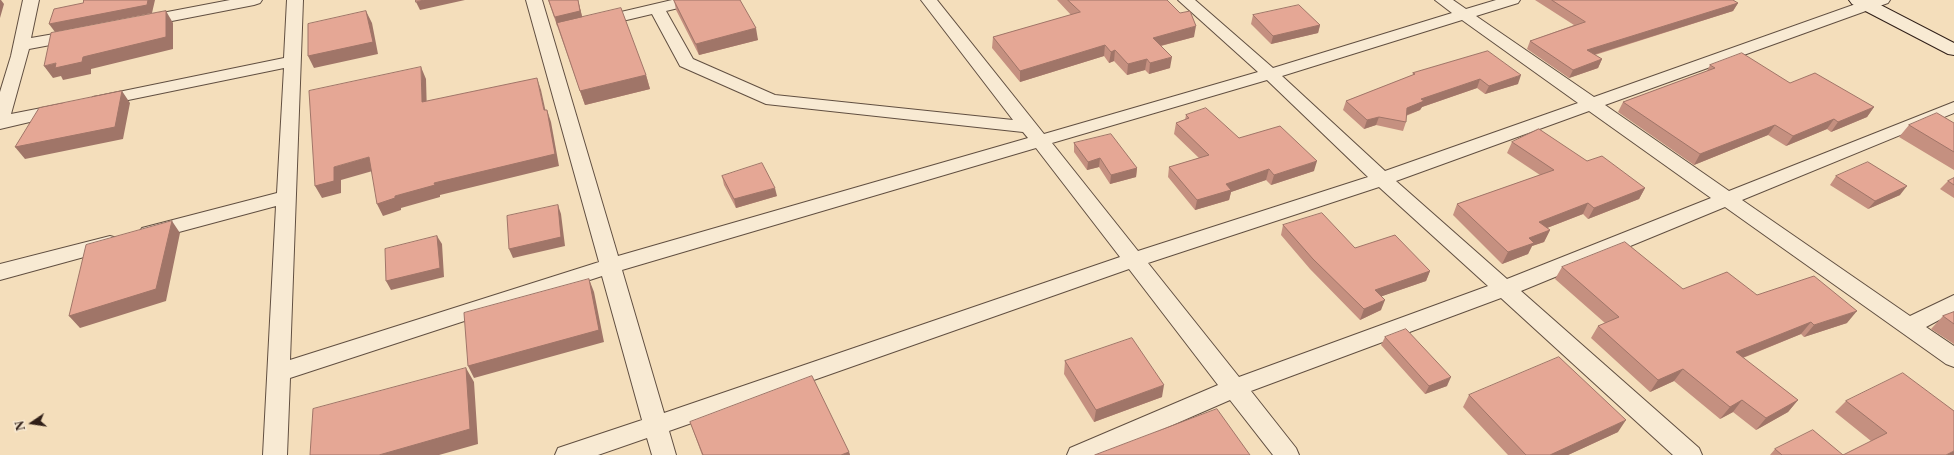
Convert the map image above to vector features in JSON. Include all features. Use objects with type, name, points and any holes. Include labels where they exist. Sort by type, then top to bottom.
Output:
[{"type":"street","points":[[31,0],[22,45],[0,122],[293,61]]},
{"type":"street","points":[[129,24],[254,0]]},
{"type":"street","points":[[275,455],[295,0]]},
{"type":"street","points":[[534,0],[552,33],[610,266],[664,455]]},
{"type":"street","points":[[582,26],[693,0]]},
{"type":"street","points":[[929,0],[1287,455]]},
{"type":"street","points":[[1186,0],[1270,74],[1382,179],[1690,455]]},
{"type":"street","points":[[1443,0],[1954,358]]},
{"type":"street","points":[[279,373],[610,266],[1034,134],[1270,74],[1512,0]]},
{"type":"street","points":[[567,455],[655,426],[1133,260],[1382,179],[1592,104],[1869,2],[1954,50]]},
{"type":"street","points":[[656,9],[686,62],[772,100],[1034,134]]},
{"type":"street","points":[[22,45],[90,32]]},
{"type":"street","points":[[1079,455],[1234,388],[1504,289],[1954,107]]},
{"type":"street","points":[[0,272],[286,197]]},
{"type":"street","points":[[1908,326],[1954,303]]},
{"type":"building","points":[[84,0],[148,0],[147,5],[49,24],[54,9],[83,3]]},
{"type":"building","points":[[549,0],[578,0],[580,11],[555,17]]},
{"type":"building","points":[[674,0],[740,0],[756,28],[696,44]]},
{"type":"building","points":[[1068,0],[1167,0],[1180,13],[1190,11],[1196,26],[1153,38],[1172,57],[1150,63],[1147,59],[1128,64],[1115,50],[1111,52],[1105,45],[1020,71],[993,37],[1080,12]]},
{"type":"building","points":[[1552,0],[1733,0],[1738,3],[1587,50],[1602,59],[1573,70],[1530,41],[1585,22]]},
{"type":"building","points":[[1299,5],[1320,25],[1273,36],[1253,15]]},
{"type":"building","points":[[621,8],[646,75],[580,91],[557,23]]},
{"type":"building","points":[[166,11],[166,37],[83,57],[82,62],[55,68],[56,63],[44,66],[51,33]]},
{"type":"building","points":[[366,11],[373,42],[308,56],[308,24]]},
{"type":"building","points":[[1488,51],[1521,75],[1489,86],[1480,79],[1421,99],[1424,101],[1407,108],[1406,122],[1379,117],[1367,120],[1346,101],[1415,74],[1413,73]]},
{"type":"building","points":[[1742,53],[1790,83],[1815,73],[1874,107],[1838,122],[1834,119],[1793,136],[1775,125],[1700,154],[1623,102],[1715,68],[1710,65]]},
{"type":"building","points":[[421,67],[422,102],[537,78],[544,110],[547,110],[555,154],[434,183],[435,185],[395,196],[395,198],[377,204],[369,157],[334,167],[334,181],[315,186],[309,91]]},
{"type":"building","points":[[122,91],[115,127],[15,147],[39,108]]},
{"type":"building","points":[[1206,108],[1239,138],[1280,126],[1317,161],[1274,175],[1269,169],[1226,184],[1231,190],[1197,200],[1169,167],[1209,155],[1176,123],[1189,118],[1186,115]]},
{"type":"building","points":[[1937,113],[1954,123],[1954,152],[1909,125]]},
{"type":"building","points":[[1539,129],[1587,161],[1602,156],[1645,188],[1594,208],[1588,203],[1539,222],[1550,230],[1529,238],[1534,243],[1508,252],[1457,204],[1554,170],[1512,142]]},
{"type":"building","points":[[1111,134],[1137,168],[1111,175],[1100,158],[1088,162],[1074,143]]},
{"type":"building","points":[[1868,162],[1907,186],[1875,201],[1836,176]]},
{"type":"building","points":[[762,163],[775,188],[734,199],[722,176]]},
{"type":"building","points":[[1954,178],[1954,185],[1948,181]]},
{"type":"building","points":[[558,205],[561,237],[509,249],[507,216]]},
{"type":"building","points":[[1322,213],[1355,248],[1395,235],[1430,271],[1375,290],[1385,300],[1364,309],[1313,259],[1283,225]]},
{"type":"building","points":[[172,221],[156,289],[69,316],[86,245]]},
{"type":"building","points":[[437,236],[440,268],[386,281],[385,249]]},
{"type":"building","points":[[1625,242],[1683,289],[1727,272],[1757,295],[1814,276],[1857,311],[1814,325],[1811,322],[1736,352],[1798,400],[1766,418],[1742,400],[1730,407],[1683,369],[1658,380],[1598,326],[1619,317],[1562,267]]},
{"type":"building","points":[[589,279],[599,330],[468,366],[464,313]]},
{"type":"building","points":[[1954,312],[1954,324],[1943,316]]},
{"type":"building","points":[[1406,329],[1451,377],[1429,386],[1385,337]]},
{"type":"building","points":[[1132,338],[1164,385],[1096,410],[1065,361]]},
{"type":"building","points":[[1559,357],[1626,420],[1550,455],[1526,455],[1469,395]]},
{"type":"building","points":[[466,368],[470,429],[379,455],[310,455],[313,409]]},
{"type":"building","points":[[1903,373],[1954,411],[1954,451],[1946,455],[1843,455],[1887,433],[1846,401]]},
{"type":"building","points":[[812,376],[849,452],[841,455],[703,455],[690,422]]},
{"type":"building","points":[[1217,409],[1250,455],[1095,455]]},
{"type":"building","points":[[1813,430],[1843,455],[1782,455],[1775,449]]}]
